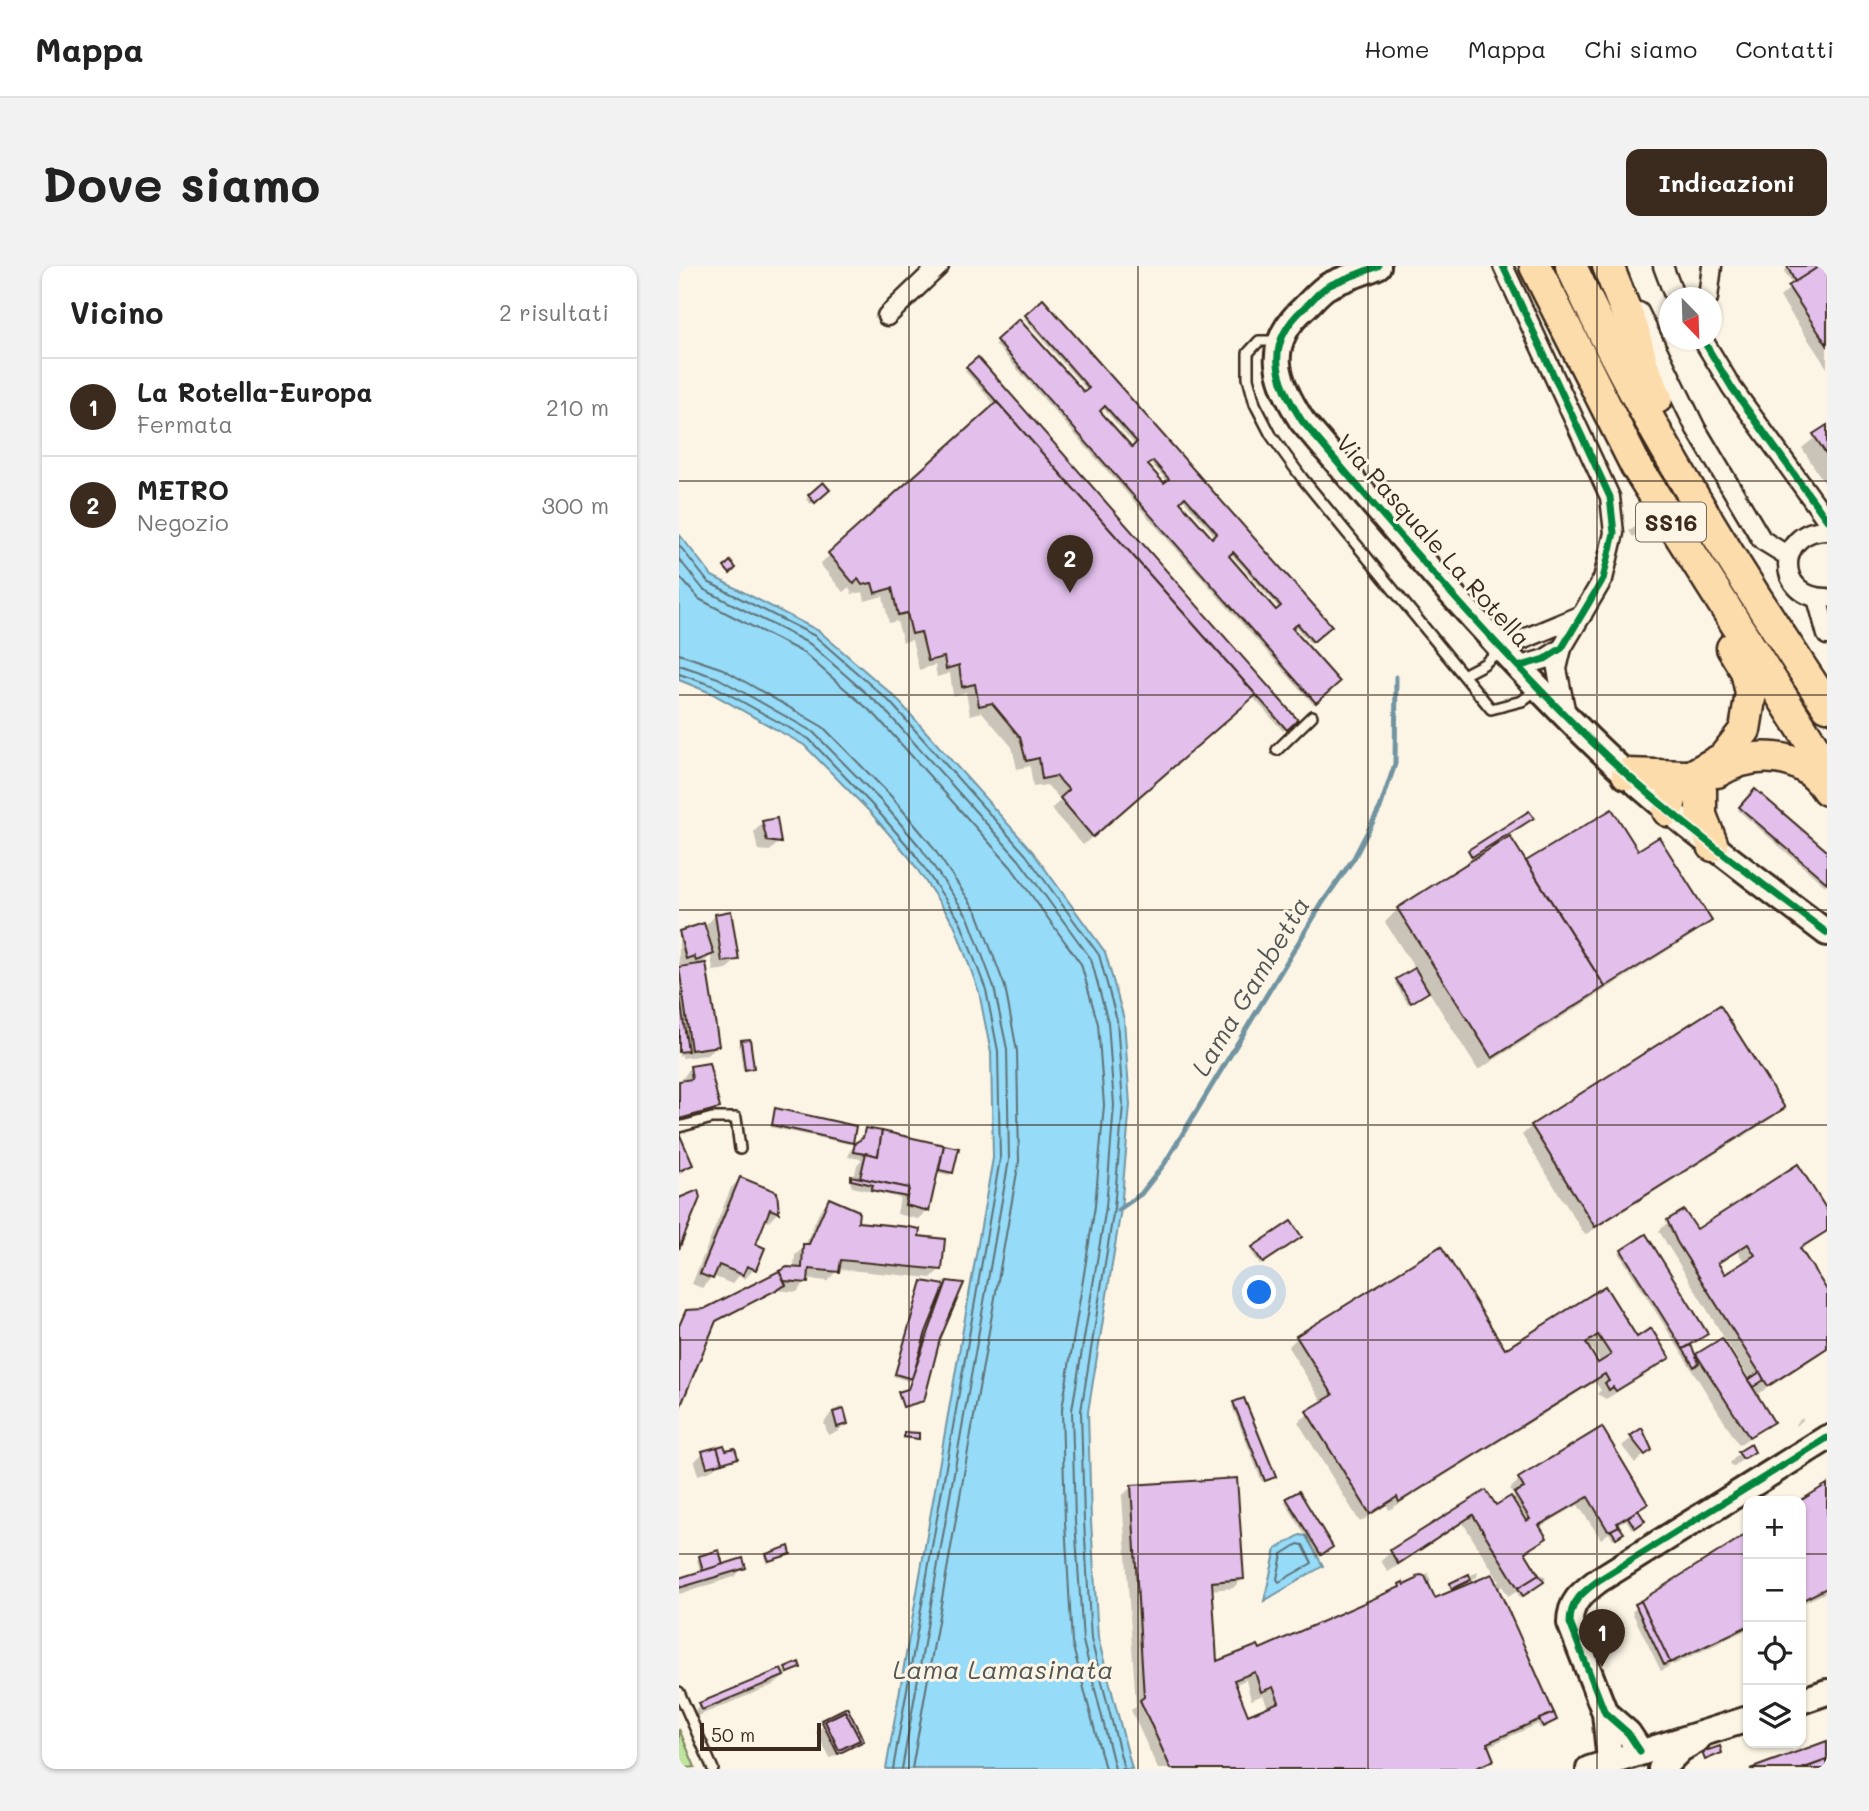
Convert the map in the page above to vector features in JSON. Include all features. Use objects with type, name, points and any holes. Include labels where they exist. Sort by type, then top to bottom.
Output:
[{"type":"highway","name":"SS16","points":[[1535,266],[1636,466],[1827,768]]},
{"type":"highway","name":"SS16","points":[[1571,266],[1638,400],[1721,540],[1827,706]]},
{"type":"highway","points":[[1608,266],[1634,332],[1651,386],[1715,499],[1721,540]]},
{"type":"highway","points":[[1626,774],[1694,783],[1741,738],[1750,715],[1751,693],[1747,671],[1715,623],[1709,583]]},
{"type":"highway","points":[[1668,811],[1675,785],[1694,783],[1734,762],[1766,755],[1801,765],[1820,779],[1827,790]]},
{"type":"highway","points":[[1694,783],[1701,815],[1713,846]]},
{"type":"street","points":[[887,316],[939,266]]},
{"type":"street","points":[[1278,341],[1294,316],[1327,287],[1378,266]]},
{"type":"street","points":[[1503,266],[1610,497],[1614,533],[1603,579],[1562,648],[1557,669],[1566,714]]},
{"type":"street","points":[[1618,266],[1696,429],[1762,540],[1789,556]]},
{"type":"street","points":[[1663,266],[1671,287]]},
{"type":"street","points":[[1709,287],[1712,266]]},
{"type":"street","name":"Via Pasquale La Rotella","points":[[1278,341],[1278,372],[1286,396],[1303,421],[1539,688],[1626,774],[1668,811],[1827,933]]},
{"type":"street","points":[[1709,350],[1807,496],[1827,520]]},
{"type":"street","points":[[1807,496],[1809,520],[1805,534],[1792,547],[1789,556],[1790,578],[1797,588],[1822,598],[1827,635]]},
{"type":"street","points":[[1805,534],[1827,530]]},
{"type":"street","points":[[1502,648],[1582,615]]},
{"type":"street","points":[[1521,666],[1545,659],[1562,648]]},
{"type":"street","points":[[1619,1763],[1628,1732],[1605,1713],[1570,1623],[1570,1608],[1580,1595],[1641,1552],[1827,1438]]},
{"type":"street","points":[[1806,1699],[1827,1692]]},
{"type":"street","points":[[1661,1769],[1681,1749],[1707,1734],[1743,1721]]},
{"type":"street","points":[[1619,1763],[1679,1738],[1707,1734]]},
{"type":"lane","points":[[1278,341],[1259,341],[1248,353],[1248,379],[1255,404],[1271,435],[1309,487],[1491,709],[1522,701],[1539,688]]},
{"type":"lane","points":[[1465,674],[1484,664],[1502,648]]},
{"type":"lane","points":[[1277,750],[1312,716]]},
{"type":"lane","points":[[679,1127],[712,1118],[736,1118],[740,1149]]},
{"type":"lane","points":[[679,1692],[713,1769]]},
{"type":"green space","points":[[679,1729],[695,1767],[679,1769]]},
{"type":"water","name":"Lama Lamasinata","points":[[679,534],[712,576],[819,631],[895,697],[1032,851],[1105,952],[1124,1019],[1130,1105],[1121,1209],[1088,1412],[1091,1521],[1098,1638],[1132,1769],[886,1769],[993,1158],[991,1053],[979,992],[954,924],[909,857],[870,812],[804,745],[711,693],[679,680]]},
{"type":"water","points":[[1300,1535],[1306,1536],[1323,1566],[1264,1601],[1276,1549]]},
{"type":"building","points":[[1787,266],[1820,266],[1795,282]]},
{"type":"building","points":[[1820,266],[1827,266],[1827,345],[1788,286]]},
{"type":"building","points":[[1043,299],[1332,626],[1313,642],[1298,624],[1292,628],[1340,682],[1316,703],[996,340],[1019,319],[1084,392],[1089,388],[1025,315]],"holes":[[[1105,406],[1137,442],[1132,447],[1100,411]],[[1153,461],[1169,479],[1164,483],[1148,465]],[[1185,497],[1217,533],[1212,538],[1180,502]],[[1233,552],[1281,606],[1276,610],[1229,556]]]},
{"type":"building","points":[[978,357],[1298,720],[1287,730],[966,367]]},
{"type":"building","points":[[997,402],[1256,695],[1093,837],[1060,798],[1069,790],[1056,776],[1042,779],[1039,758],[1026,761],[1020,737],[992,703],[979,706],[975,684],[962,687],[959,665],[946,669],[944,657],[928,661],[921,632],[912,634],[907,613],[898,615],[892,588],[875,593],[872,583],[862,585],[858,579],[854,584],[828,553]]},
{"type":"building","points":[[1827,425],[1827,455],[1813,434]]},
{"type":"building","points":[[823,482],[830,490],[815,503],[808,495]]},
{"type":"building","points":[[730,561],[736,568],[730,574],[724,567]]},
{"type":"building","points":[[1755,789],[1827,851],[1827,883],[1739,807]]},
{"type":"building","points":[[1612,809],[1638,850],[1659,837],[1712,921],[1605,987],[1526,861]]},
{"type":"building","points":[[1529,811],[1534,818],[1472,857],[1468,850]]},
{"type":"building","points":[[777,818],[781,843],[767,841],[762,821]]},
{"type":"building","points":[[1510,836],[1605,987],[1492,1058],[1397,908]]},
{"type":"building","points":[[731,911],[739,960],[722,962],[715,914]]},
{"type":"building","points":[[704,923],[714,954],[696,961],[694,956],[686,959],[679,931]]},
{"type":"building","points":[[706,963],[719,1046],[691,1050],[679,967]]},
{"type":"building","points":[[1415,968],[1429,992],[1411,1003],[1396,979]]},
{"type":"building","points":[[679,991],[688,1051],[679,1052]]},
{"type":"building","points":[[1720,1005],[1785,1108],[1595,1227],[1531,1125]]},
{"type":"building","points":[[750,1039],[754,1068],[745,1070],[741,1040]]},
{"type":"building","points":[[709,1063],[720,1108],[679,1119],[679,1081],[692,1079],[690,1066]]},
{"type":"building","points":[[775,1108],[856,1126],[853,1143],[772,1125]]},
{"type":"building","points":[[865,1128],[882,1131],[878,1156],[853,1152],[855,1143],[863,1138]]},
{"type":"building","points":[[882,1131],[944,1145],[929,1211],[905,1205],[909,1188],[860,1178],[866,1153],[878,1156]]},
{"type":"building","points":[[679,1133],[693,1165],[679,1171]]},
{"type":"building","points":[[944,1145],[959,1148],[953,1173],[939,1170]]},
{"type":"building","points":[[1798,1164],[1827,1210],[1827,1231],[1800,1248],[1827,1290],[1827,1348],[1768,1386],[1677,1242],[1667,1220],[1684,1210],[1697,1229]],"holes":[[[1748,1244],[1755,1255],[1725,1274],[1718,1263]]]},
{"type":"building","points":[[851,1176],[909,1188],[907,1197],[871,1190],[873,1185],[851,1180]]},
{"type":"building","points":[[740,1177],[777,1192],[779,1213],[770,1209],[756,1244],[765,1248],[756,1270],[747,1266],[743,1275],[719,1265],[713,1279],[700,1274]]},
{"type":"building","points":[[698,1190],[700,1198],[679,1249],[679,1198]]},
{"type":"building","points":[[829,1198],[859,1211],[858,1222],[920,1229],[919,1236],[945,1239],[942,1270],[841,1260],[839,1272],[809,1269],[808,1283],[784,1281],[779,1271],[787,1267],[802,1268],[803,1244],[809,1244]]},
{"type":"building","points":[[1291,1221],[1302,1237],[1263,1263],[1252,1247]]},
{"type":"building","points":[[1646,1234],[1708,1334],[1683,1349],[1621,1250]]},
{"type":"building","points":[[1441,1246],[1505,1349],[1605,1286],[1637,1337],[1651,1328],[1670,1358],[1616,1391],[1613,1387],[1609,1390],[1605,1383],[1609,1381],[1605,1374],[1399,1502],[1397,1497],[1370,1514],[1306,1411],[1333,1395],[1296,1336]],"holes":[[[1598,1335],[1611,1355],[1598,1363],[1586,1343]]]},
{"type":"building","points":[[779,1271],[786,1285],[716,1321],[679,1410],[679,1326],[686,1310],[704,1309]]},
{"type":"building","points":[[922,1281],[945,1285],[926,1332],[912,1379],[895,1374]]},
{"type":"building","points":[[947,1281],[964,1283],[940,1339],[924,1401],[903,1407],[898,1392],[908,1389]]},
{"type":"building","points":[[1722,1338],[1774,1422],[1749,1437],[1696,1354]]},
{"type":"building","points":[[1691,1345],[1699,1363],[1694,1367],[1683,1349]]},
{"type":"building","points":[[1760,1372],[1764,1380],[1753,1387],[1748,1380]]},
{"type":"building","points":[[1244,1398],[1276,1477],[1265,1481],[1233,1402]]},
{"type":"building","points":[[844,1409],[848,1424],[837,1427],[833,1412]]},
{"type":"building","points":[[1602,1427],[1648,1504],[1617,1523],[1619,1526],[1611,1531],[1607,1529],[1588,1497],[1539,1525],[1547,1538],[1525,1552],[1539,1575],[1518,1588],[1473,1515],[1398,1564],[1390,1550],[1486,1490],[1496,1505],[1511,1496],[1526,1521],[1530,1519],[1514,1493],[1524,1488],[1518,1478]]},
{"type":"building","points":[[1642,1428],[1652,1450],[1645,1455],[1630,1436]]},
{"type":"building","points":[[904,1432],[919,1433],[919,1439],[904,1437]]},
{"type":"building","points":[[1751,1444],[1755,1452],[1743,1459],[1738,1452]]},
{"type":"building","points":[[724,1445],[726,1450],[735,1448],[738,1458],[722,1463],[717,1447]]},
{"type":"building","points":[[717,1447],[722,1463],[707,1467],[702,1451]]},
{"type":"building","points":[[1237,1478],[1244,1579],[1212,1582],[1217,1661],[1258,1645],[1260,1649],[1400,1587],[1399,1584],[1403,1582],[1404,1585],[1417,1579],[1416,1576],[1425,1576],[1435,1598],[1492,1574],[1554,1713],[1487,1743],[1494,1760],[1474,1769],[1171,1769],[1140,1700],[1144,1697],[1131,1485]],"holes":[[[1255,1672],[1261,1692],[1273,1687],[1279,1702],[1248,1715],[1234,1680]]]},
{"type":"building","points":[[1827,1484],[1827,1588],[1806,1598],[1806,1559],[1806,1497]]},
{"type":"building","points":[[1299,1491],[1333,1547],[1321,1555],[1286,1498]]},
{"type":"building","points":[[1638,1510],[1645,1521],[1635,1528],[1628,1517]]},
{"type":"building","points":[[1619,1526],[1624,1533],[1616,1538],[1611,1530]]},
{"type":"building","points":[[1743,1536],[1743,1628],[1670,1663],[1640,1601]]},
{"type":"building","points":[[789,1546],[791,1554],[769,1561],[766,1554]]},
{"type":"building","points":[[719,1550],[723,1565],[703,1571],[699,1556]]},
{"type":"building","points":[[743,1558],[746,1568],[679,1588],[679,1578]]},
{"type":"building","points":[[1469,1574],[1471,1580],[1452,1589],[1450,1583]]},
{"type":"building","points":[[1539,1575],[1544,1582],[1523,1596],[1518,1588]]},
{"type":"building","points":[[1641,1601],[1670,1662],[1664,1665],[1635,1604]]},
{"type":"building","points":[[799,1662],[801,1668],[788,1673],[785,1668]]},
{"type":"building","points":[[781,1669],[784,1676],[702,1710],[699,1703]]},
{"type":"building","points":[[847,1707],[864,1741],[838,1754],[821,1720]],"holes":[[[845,1711],[860,1740],[839,1750],[825,1721]]]},
{"type":"building","points":[[845,1711],[860,1740],[839,1750],[825,1721]]},
{"type":"building","points":[[1554,1713],[1557,1720],[1543,1727],[1539,1719]]},
{"type":"building","points":[[1827,1741],[1827,1760],[1802,1769],[1750,1769]]},
{"type":"building","points":[[1720,1746],[1722,1753],[1705,1760],[1702,1752]]},
{"type":"building","points":[[1827,1760],[1827,1769],[1802,1769]]},
{"type":"waterway","name":"Lama Gambetta","points":[[1118,1210],[1141,1194],[1165,1163],[1323,902],[1354,858],[1380,808],[1395,764],[1396,677]]},
{"type":"cycle path","points":[[1378,266],[1325,288],[1291,322],[1283,335],[1278,349],[1280,377],[1302,421],[1478,624],[1589,739],[1675,816],[1827,933]]},
{"type":"cycle path","points":[[1503,266],[1610,497],[1614,533],[1603,579],[1562,648],[1545,659],[1521,666]]},
{"type":"cycle path","points":[[1709,350],[1732,388],[1827,520]]},
{"type":"cycle path","points":[[1640,1751],[1628,1733],[1605,1713],[1570,1623],[1575,1603],[1599,1580],[1827,1438]]},
{"type":"place","name":"METRO","points":[[1070,593]]},
{"type":"place","name":"La Rotella-Europa","points":[[1602,1667]]}]
